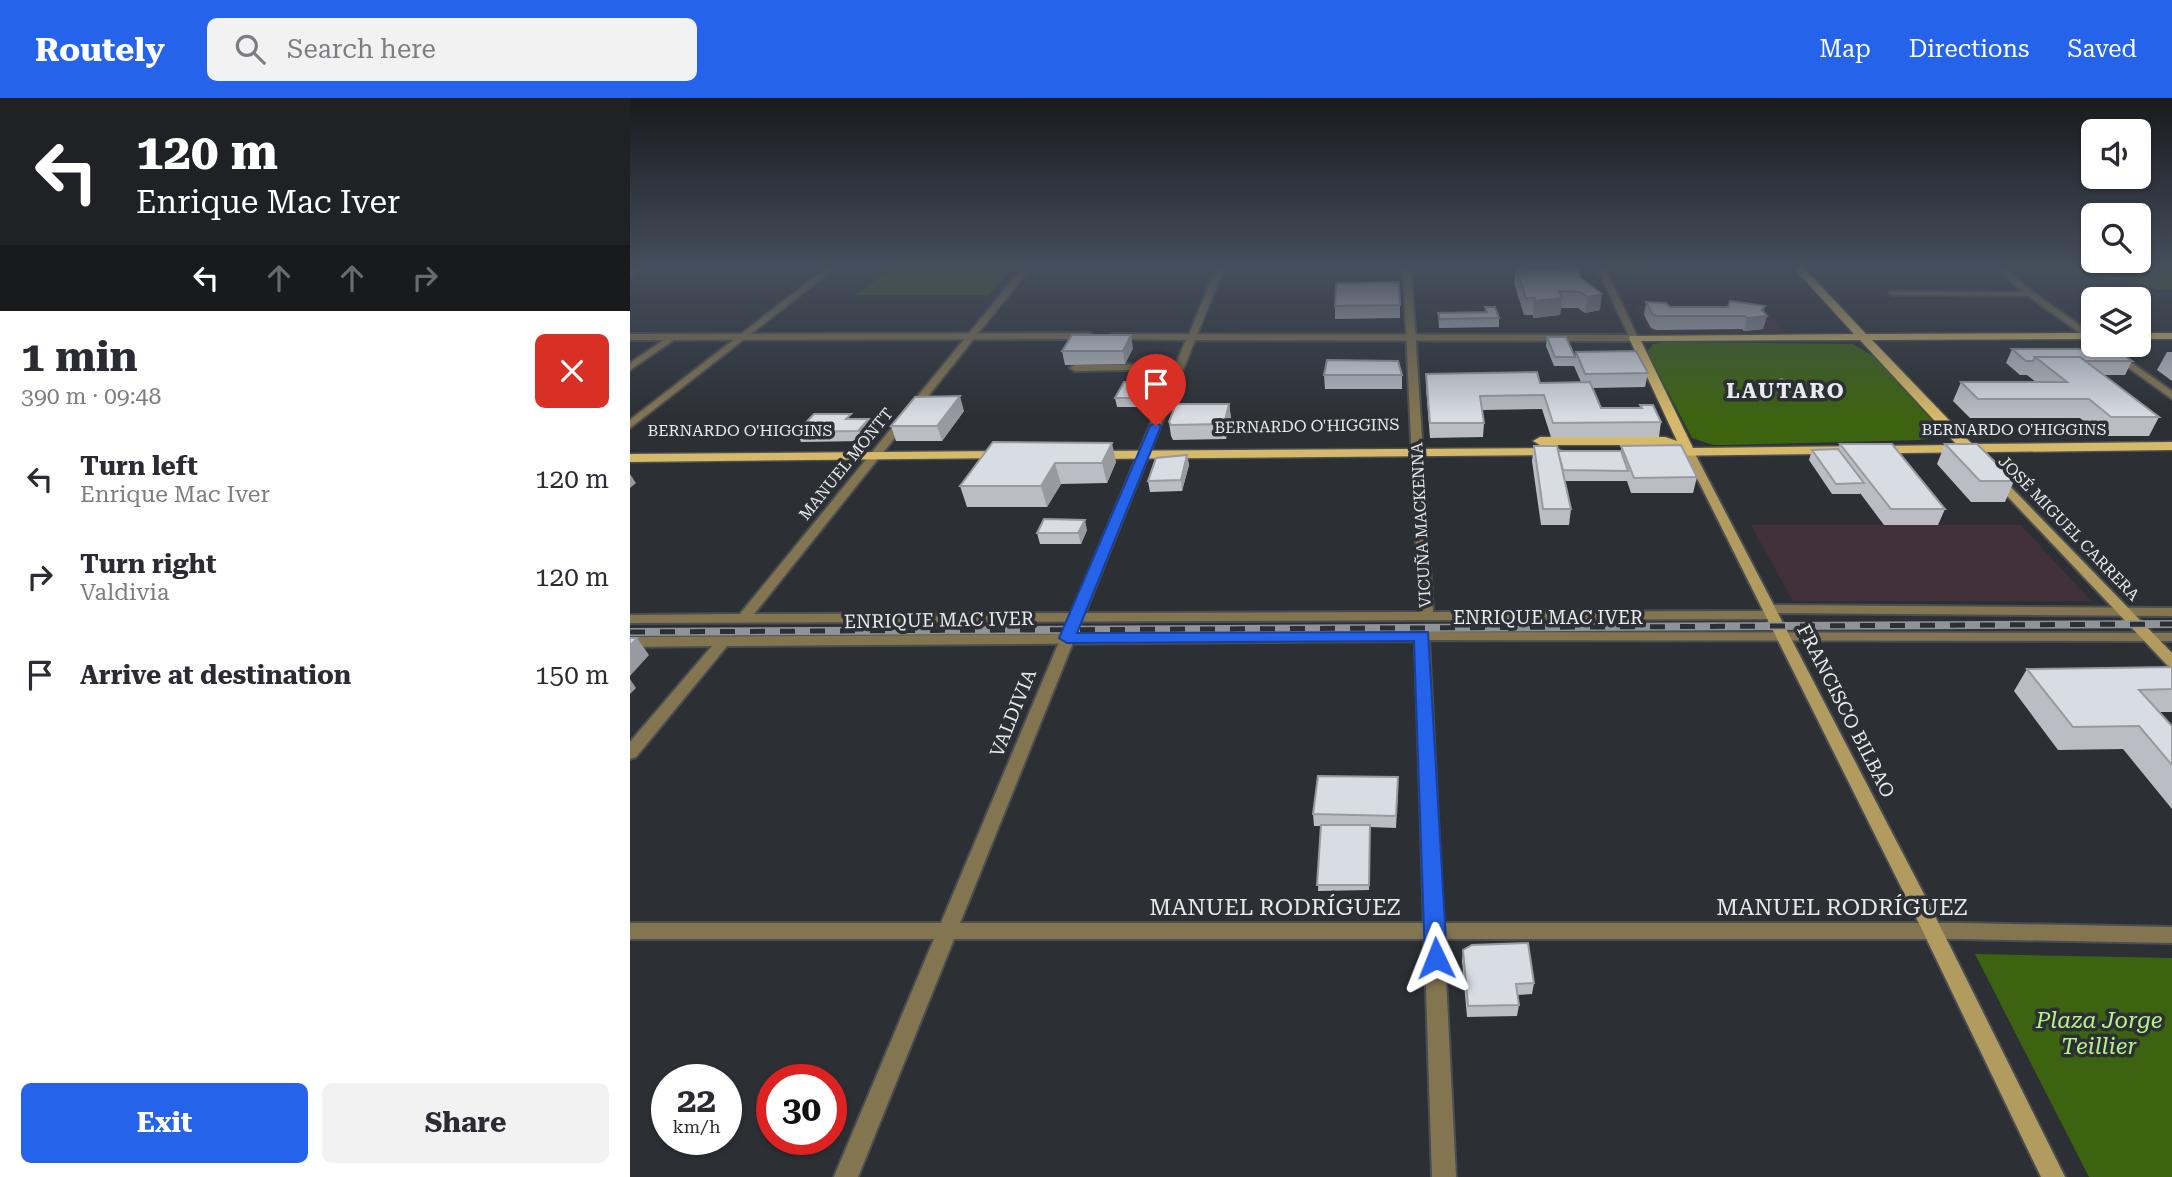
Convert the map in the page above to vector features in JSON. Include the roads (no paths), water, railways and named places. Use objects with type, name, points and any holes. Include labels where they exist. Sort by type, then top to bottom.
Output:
[{"type":"main road","name":"JOSÉ MIGUEL CARRERA","points":[[1841,316],[2172,662]]},
{"type":"main road","points":[[2151,336],[2172,336]]},
{"type":"main road","points":[[1634,338],[2081,337]]},
{"type":"main road","name":"FRANCISCO BILBAO","points":[[1634,338],[2053,1177]]},
{"type":"main road","name":"BERNARDO O'HIGGINS","points":[[1077,450],[1688,450],[2172,446]]},
{"type":"main road","name":"BERNARDO O'HIGGINS","points":[[630,448],[1022,450]]},
{"type":"main road","name":"BERNARDO O'HIGGINS","points":[[630,458],[879,451]]},
{"type":"street","points":[[630,425],[769,316]]},
{"type":"street","name":"MANUEL MONTT","points":[[744,618],[987,316]]},
{"type":"street","name":"VALDIVIA","points":[[846,1177],[1200,316]]},
{"type":"street","name":"VICUÑA MACKENNA","points":[[1410,316],[1426,616]]},
{"type":"street","name":"FRANCISCO BILBAO","points":[[1624,316],[1634,338]]},
{"type":"street","points":[[2062,316],[2081,329]]},
{"type":"street","points":[[630,337],[1095,337]]},
{"type":"street","points":[[630,367],[674,337]]},
{"type":"street","points":[[1109,337],[1634,338]]},
{"type":"street","points":[[2118,357],[2172,396]]},
{"type":"street","points":[[1075,368],[1179,367]]},
{"type":"street","name":"ENRIQUE MAC IVER","points":[[630,619],[2172,612]]},
{"type":"street","name":"VICUÑA MACKENNA","points":[[1422,636],[1444,1177]]},
{"type":"street","name":"ENRIQUE MAC IVER","points":[[630,642],[1422,636],[2172,637]]},
{"type":"street","points":[[630,753],[723,642]]},
{"type":"street","name":"MANUEL RODRÍGUEZ","points":[[630,931],[1932,931],[2172,935]]},
{"type":"railway","points":[[630,632],[2172,624]]},
{"type":"district","name":"LAUTARO","points":[[1786,391]]},
{"type":"park label","name":"Plaza Jorge Teillier","points":[[2099,1033]]}]
